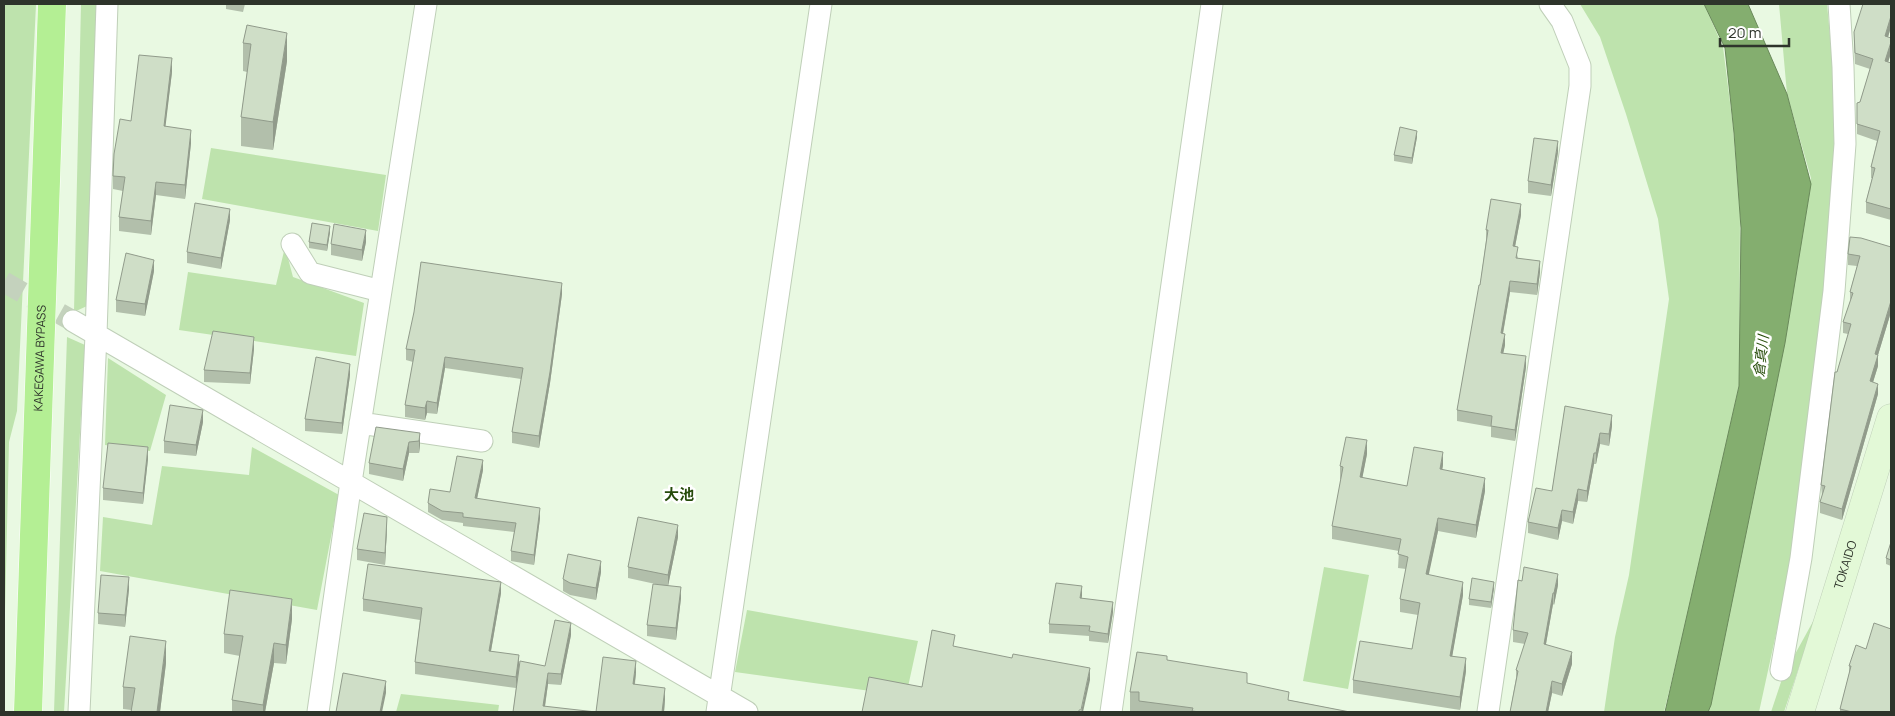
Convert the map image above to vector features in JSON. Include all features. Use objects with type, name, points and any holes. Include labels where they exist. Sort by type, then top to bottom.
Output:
[{"type":"highway","name":"KAKEGAWA BYPASS","points":[[28,712],[52,4]]},
{"type":"main road","name":"TOKAIDO","points":[[1800,712],[1891,418]]},
{"type":"street","points":[[79,712],[96,334],[107,4]]},
{"type":"street","points":[[318,712],[360,423],[426,4]]},
{"type":"street","points":[[719,704],[821,4]]},
{"type":"street","points":[[1111,712],[1212,4]]},
{"type":"street","points":[[1488,712],[1580,86],[1580,66],[1562,21],[1550,4]]},
{"type":"street","points":[[1781,670],[1801,558],[1835,281],[1845,144],[1839,4]]},
{"type":"street","points":[[292,244],[310,273],[381,291]]},
{"type":"street","points":[[73,320],[351,482],[719,704],[747,712]]},
{"type":"street","points":[[360,423],[482,440]]},
{"type":"shaded area","points":[[4,4],[36,4],[17,411],[9,442],[4,656]]},
{"type":"shaded area","points":[[81,4],[98,4],[87,306],[74,312]]},
{"type":"shaded area","points":[[1580,4],[1704,4],[1723,47],[1733,126],[1740,216],[1739,386],[1692,597],[1664,712],[1604,712],[1615,637],[1629,575],[1669,299],[1658,219],[1600,37]]},
{"type":"shaded area","points":[[1779,4],[1827,4],[1836,100],[1835,184],[1815,400],[1786,588],[1759,712],[1708,712],[1811,178],[1787,94]]},
{"type":"shaded area","points":[[211,148],[386,175],[378,231],[202,199]]},
{"type":"shaded area","points":[[285,247],[293,277],[364,303],[356,356],[179,330],[188,272],[276,285]]},
{"type":"shaded area","points":[[67,337],[85,345],[64,712],[54,712]]},
{"type":"shaded area","points":[[108,358],[166,395],[150,451],[105,445]]},
{"type":"shaded area","points":[[252,447],[339,495],[317,610],[100,571],[103,517],[152,525],[162,466],[249,475]]},
{"type":"shaded area","points":[[1324,567],[1369,575],[1348,689],[1303,681]]},
{"type":"shaded area","points":[[747,610],[918,641],[906,696],[735,672]]},
{"type":"shaded area","points":[[1816,616],[1784,712],[1771,712],[1783,676]]},
{"type":"shaded area","points":[[401,694],[499,705],[498,712],[396,712]]},
{"type":"water","name":"倉真川","points":[[1704,4],[1748,4],[1787,94],[1811,184],[1785,343],[1711,705],[1708,712],[1665,712],[1739,386],[1741,228],[1734,133],[1725,48]]},
{"type":"building","points":[[1863,4],[1891,4],[1891,16],[1885,36],[1891,38],[1891,42],[1885,61],[1891,63],[1891,209],[1866,202],[1875,168],[1871,167],[1880,131],[1857,124],[1857,103],[1860,102],[1873,59],[1855,53],[1854,32]]},
{"type":"building","points":[[247,25],[287,33],[273,122],[241,117],[251,44],[243,43]]},
{"type":"building","points":[[139,55],[172,58],[164,126],[191,130],[185,185],[156,182],[151,221],[119,217],[125,177],[113,176],[114,154],[120,119],[131,121]]},
{"type":"building","points":[[1400,127],[1417,131],[1412,158],[1394,155]]},
{"type":"building","points":[[1534,138],[1558,141],[1551,185],[1528,181]]},
{"type":"building","points":[[1491,199],[1521,204],[1513,246],[1518,247],[1516,258],[1540,261],[1537,284],[1510,281],[1501,333],[1505,334],[1501,353],[1526,356],[1515,430],[1491,426],[1492,416],[1457,410],[1480,285]]},
{"type":"building","points":[[195,203],[230,209],[221,258],[187,252]]},
{"type":"building","points":[[312,223],[330,226],[327,245],[309,242]]},
{"type":"building","points":[[334,224],[366,230],[362,250],[331,244]]},
{"type":"building","points":[[1850,237],[1861,238],[1891,247],[1891,301],[1875,354],[1878,355],[1870,381],[1878,384],[1842,509],[1820,502],[1825,486],[1821,485],[1835,372],[1837,372],[1851,324],[1843,322],[1853,293],[1850,292],[1860,256],[1848,254]]},
{"type":"building","points":[[126,253],[154,260],[145,304],[116,300]]},
{"type":"building","points":[[421,262],[562,283],[539,436],[512,432],[523,368],[445,357],[437,403],[427,401],[425,408],[405,405],[415,350],[406,349],[414,312]]},
{"type":"building","points":[[213,331],[254,337],[250,373],[204,370]]},
{"type":"building","points":[[316,357],[350,364],[342,423],[305,419]]},
{"type":"building","points":[[170,405],[203,410],[196,445],[164,441]]},
{"type":"building","points":[[1565,406],[1612,415],[1609,434],[1600,433],[1587,491],[1578,489],[1573,512],[1562,510],[1558,528],[1528,522],[1536,488],[1552,491]]},
{"type":"building","points":[[376,427],[420,433],[419,441],[409,442],[403,469],[369,463]]},
{"type":"building","points":[[1346,437],[1367,440],[1360,477],[1407,486],[1414,447],[1443,452],[1440,469],[1485,478],[1476,525],[1438,518],[1426,574],[1463,582],[1450,656],[1466,658],[1460,697],[1353,680],[1360,641],[1412,649],[1420,603],[1400,599],[1408,557],[1398,554],[1401,539],[1332,526],[1343,467],[1340,466]]},
{"type":"building","points":[[108,443],[148,447],[143,493],[103,488]]},
{"type":"building","points":[[457,456],[483,460],[475,498],[540,508],[534,555],[511,551],[516,523],[463,517],[463,513],[442,511],[428,503],[430,489],[450,492]]},
{"type":"building","points":[[364,513],[387,517],[385,553],[357,549]]},
{"type":"building","points":[[638,517],[678,525],[668,575],[628,567]]},
{"type":"building","points":[[1891,542],[1891,560],[1886,558]]},
{"type":"building","points":[[568,554],[601,561],[596,588],[570,583],[563,579]]},
{"type":"building","points":[[368,564],[501,582],[489,651],[519,655],[516,677],[415,662],[422,608],[363,599]]},
{"type":"building","points":[[1524,567],[1558,574],[1544,644],[1572,652],[1562,684],[1552,681],[1546,712],[1510,712],[1518,671],[1516,670],[1528,633],[1513,630],[1518,580],[1522,581]]},
{"type":"building","points":[[101,575],[129,577],[125,615],[98,613]]},
{"type":"building","points":[[1472,578],[1494,582],[1491,602],[1469,599]]},
{"type":"building","points":[[1056,583],[1082,586],[1080,598],[1113,602],[1108,634],[1089,631],[1090,626],[1049,624]]},
{"type":"building","points":[[653,584],[681,587],[676,628],[647,625]]},
{"type":"building","points":[[230,590],[292,599],[286,645],[274,643],[263,705],[232,700],[243,636],[224,634]]},
{"type":"building","points":[[555,620],[571,623],[561,674],[548,673],[543,706],[596,712],[513,712],[520,661],[545,666]]},
{"type":"building","points":[[1874,623],[1891,629],[1891,712],[1852,712],[1840,709],[1851,666],[1849,666],[1856,645],[1866,649]]},
{"type":"building","points":[[932,630],[955,635],[953,646],[1012,658],[1013,654],[1090,668],[1081,710],[1079,712],[862,712],[869,677],[922,687]]},
{"type":"building","points":[[130,636],[166,641],[157,712],[131,712],[135,688],[123,687]]},
{"type":"building","points":[[1137,652],[1167,656],[1167,660],[1247,673],[1247,683],[1289,692],[1288,700],[1350,712],[1200,712],[1192,711],[1193,708],[1139,701],[1139,692],[1130,692]]},
{"type":"building","points":[[603,657],[636,661],[633,684],[665,688],[662,712],[596,712]]},
{"type":"building","points":[[343,673],[386,681],[380,712],[336,712]]},
{"type":"tunnel","points":[[4,282],[73,321]]},
{"type":"district","name":"大池","points":[[679,495]]}]
